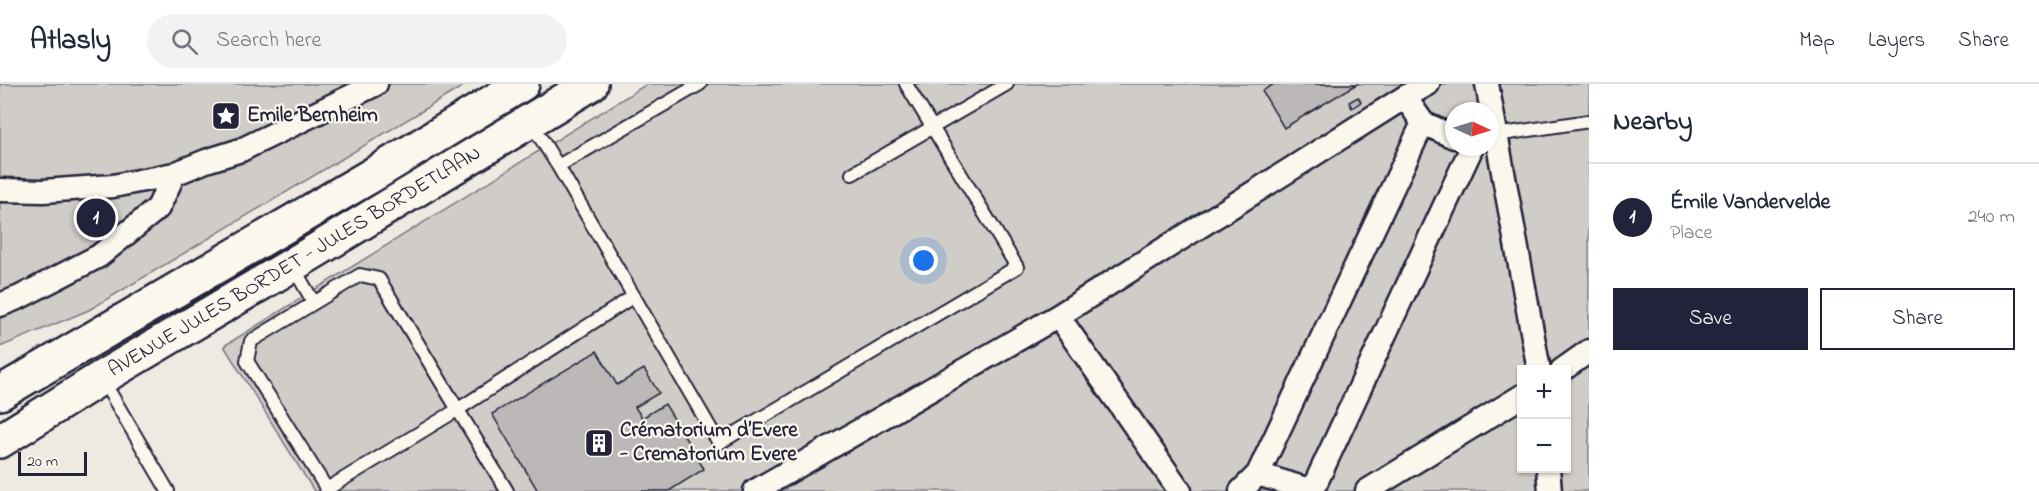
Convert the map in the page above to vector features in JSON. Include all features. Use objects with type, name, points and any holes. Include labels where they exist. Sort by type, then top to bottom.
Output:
[{"type":"main road","name":"AVENUE JULES BORDET - JULES BORDETLAAN","points":[[0,393],[369,177],[522,84]]},
{"type":"main road","name":"AVENUE JULES BORDET - JULES BORDETLAAN","points":[[0,441],[591,84]]},
{"type":"street","points":[[0,190],[43,191],[113,186],[174,174],[241,150],[376,84]]},
{"type":"street","points":[[755,491],[1058,316],[1428,84]]},
{"type":"street","points":[[1487,84],[1489,102]]},
{"type":"street","points":[[1406,97],[1423,123],[1445,133]]},
{"type":"street","points":[[1241,491],[1258,474],[1423,123]]},
{"type":"street","points":[[1258,474],[1312,491],[1468,156]]},
{"type":"street","points":[[1497,156],[1538,365]]},
{"type":"street","points":[[0,305],[99,256],[158,208],[174,174]]},
{"type":"street","points":[[1058,316],[1180,491]]},
{"type":"street","points":[[1568,365],[1589,351]]},
{"type":"street","points":[[1367,491],[1517,398]]},
{"type":"street","points":[[1548,473],[1550,491]]},
{"type":"lane","points":[[558,166],[700,84]]},
{"type":"lane","points":[[530,120],[719,443],[1017,267],[906,84]]},
{"type":"lane","points":[[852,174],[1007,84]]},
{"type":"lane","points":[[1499,135],[1589,121]]},
{"type":"lane","points":[[292,265],[314,303]]},
{"type":"lane","points":[[507,491],[457,410],[379,279],[360,274],[251,341],[247,361],[328,490],[457,410],[634,296]]},
{"type":"lane","points":[[101,378],[168,491]]},
{"type":"shaded area","points":[[0,84],[467,84],[89,310],[0,347]]},
{"type":"shaded area","points":[[647,84],[1589,84],[1589,491],[314,491],[224,346]]},
{"type":"building","points":[[1274,84],[1357,84],[1284,128],[1262,91]]},
{"type":"building","points":[[1358,97],[1361,102],[1352,108],[1349,102]]},
{"type":"building","name":"Crématorium d’Evere - Crematorium Evere","points":[[597,351],[617,385],[644,369],[659,393],[635,407],[642,418],[665,404],[704,469],[669,491],[538,491],[492,414]]},
{"type":"place","name":"Emile Bernheim","points":[[226,116]]},
{"type":"place","name":"Émile Vandervelde","points":[[96,218]]},
{"type":"place","name":"Crématorium d’Evere - Crematorium Evere","points":[[599,443]]}]
